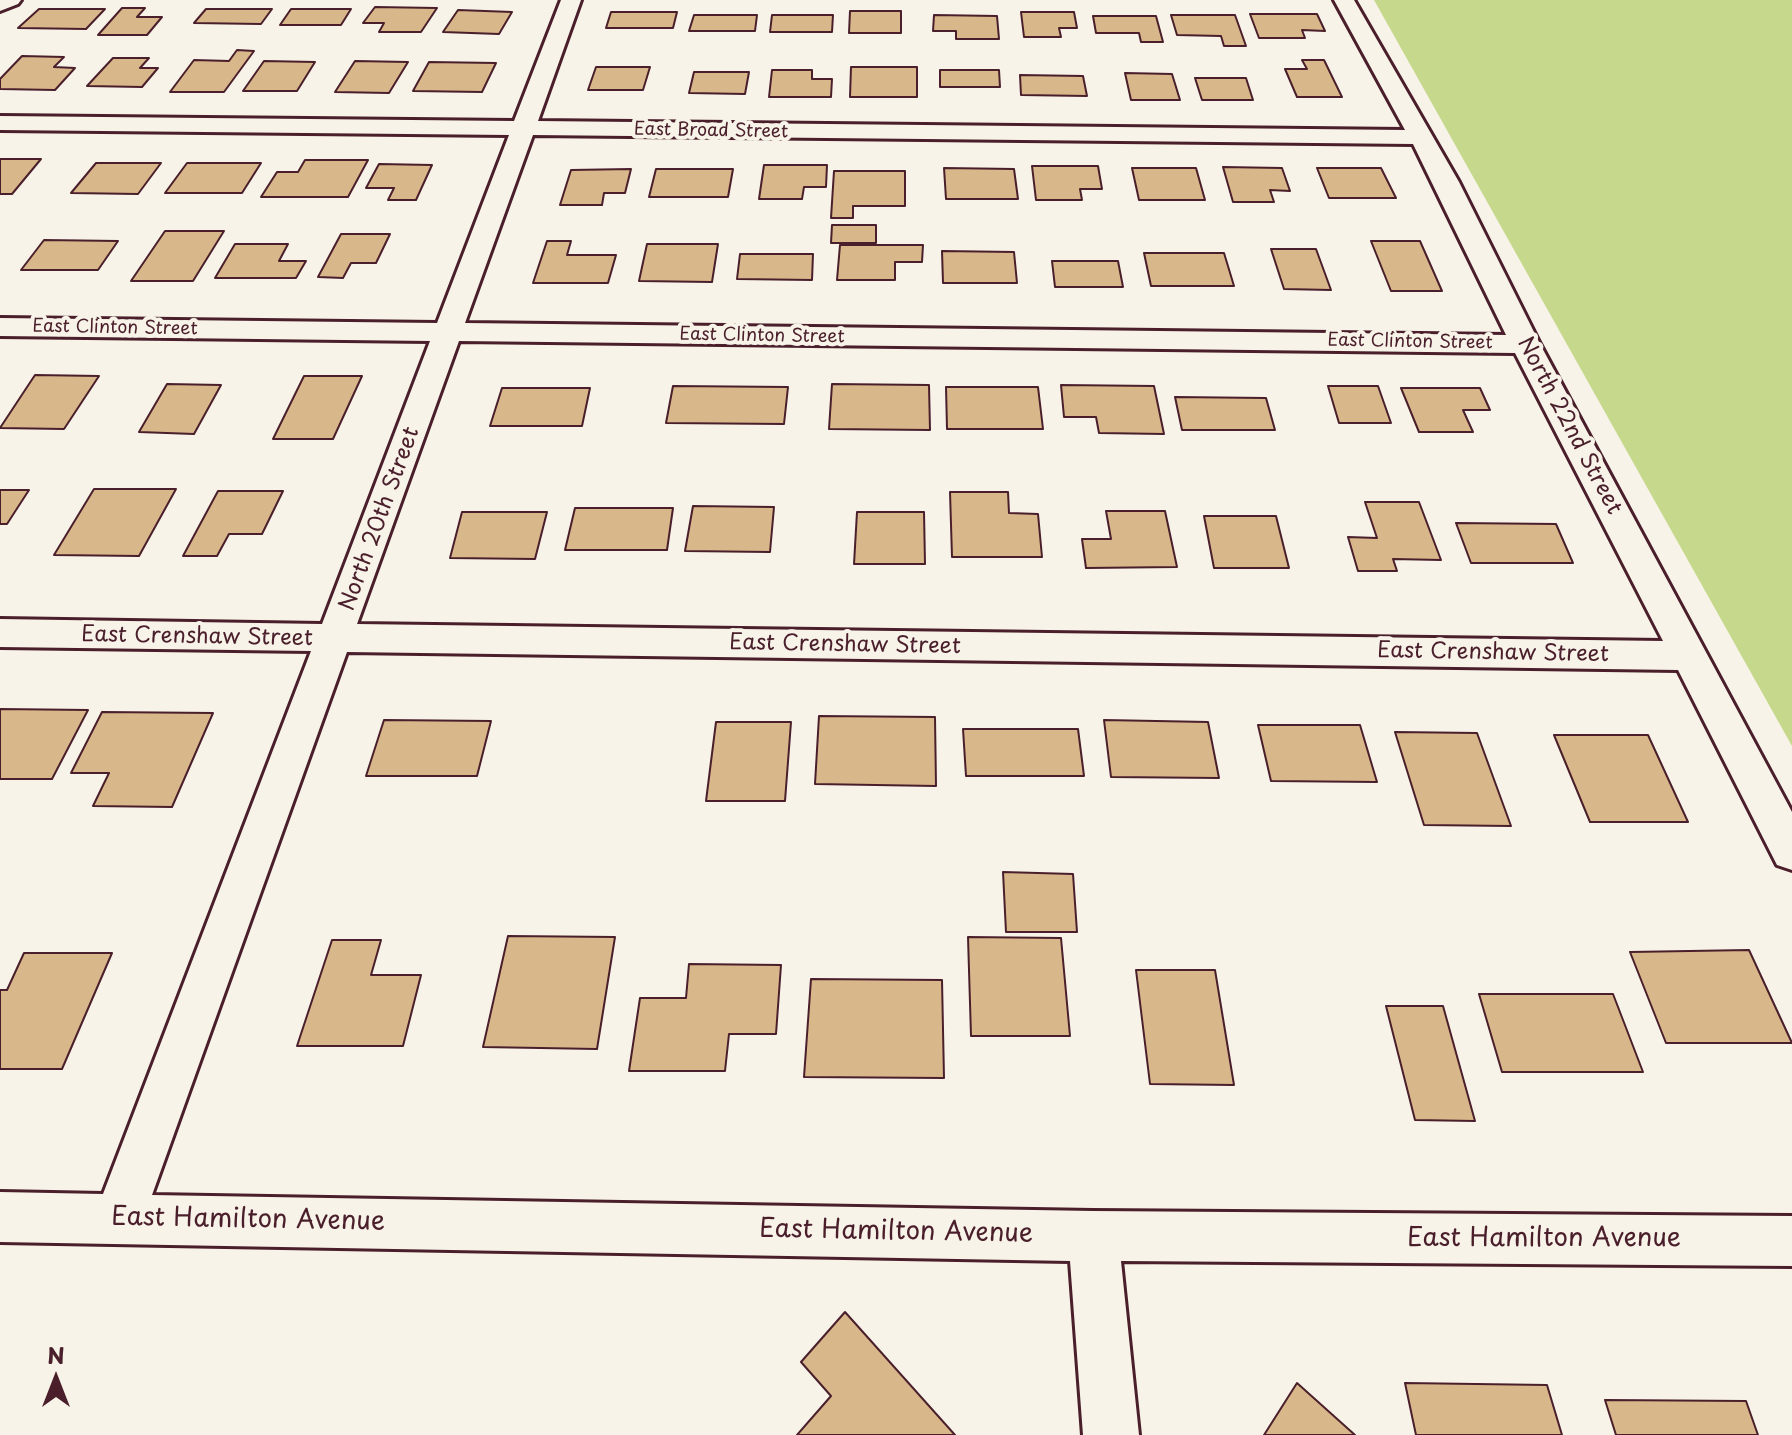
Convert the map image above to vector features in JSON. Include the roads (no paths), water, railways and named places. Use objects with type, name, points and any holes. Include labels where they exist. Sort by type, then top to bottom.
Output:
[{"type":"street","points":[[0,5],[11,0]]},
{"type":"street","name":"North 20th Street","points":[[119,1217],[571,0]]},
{"type":"street","name":"North 22nd Street","points":[[1344,0],[1421,137],[1525,344],[1792,852]]},
{"type":"street","name":"East Broad Street","points":[[0,123],[1421,137]]},
{"type":"street","name":"East Clinton Street","points":[[0,327],[1525,344]]},
{"type":"street","name":"East Crenshaw Street","points":[[0,633],[1689,656]]},
{"type":"street","name":"East Hamilton Avenue","points":[[0,1217],[1093,1236],[1792,1241]]},
{"type":"street","points":[[1093,1236],[1111,1435]]}]
